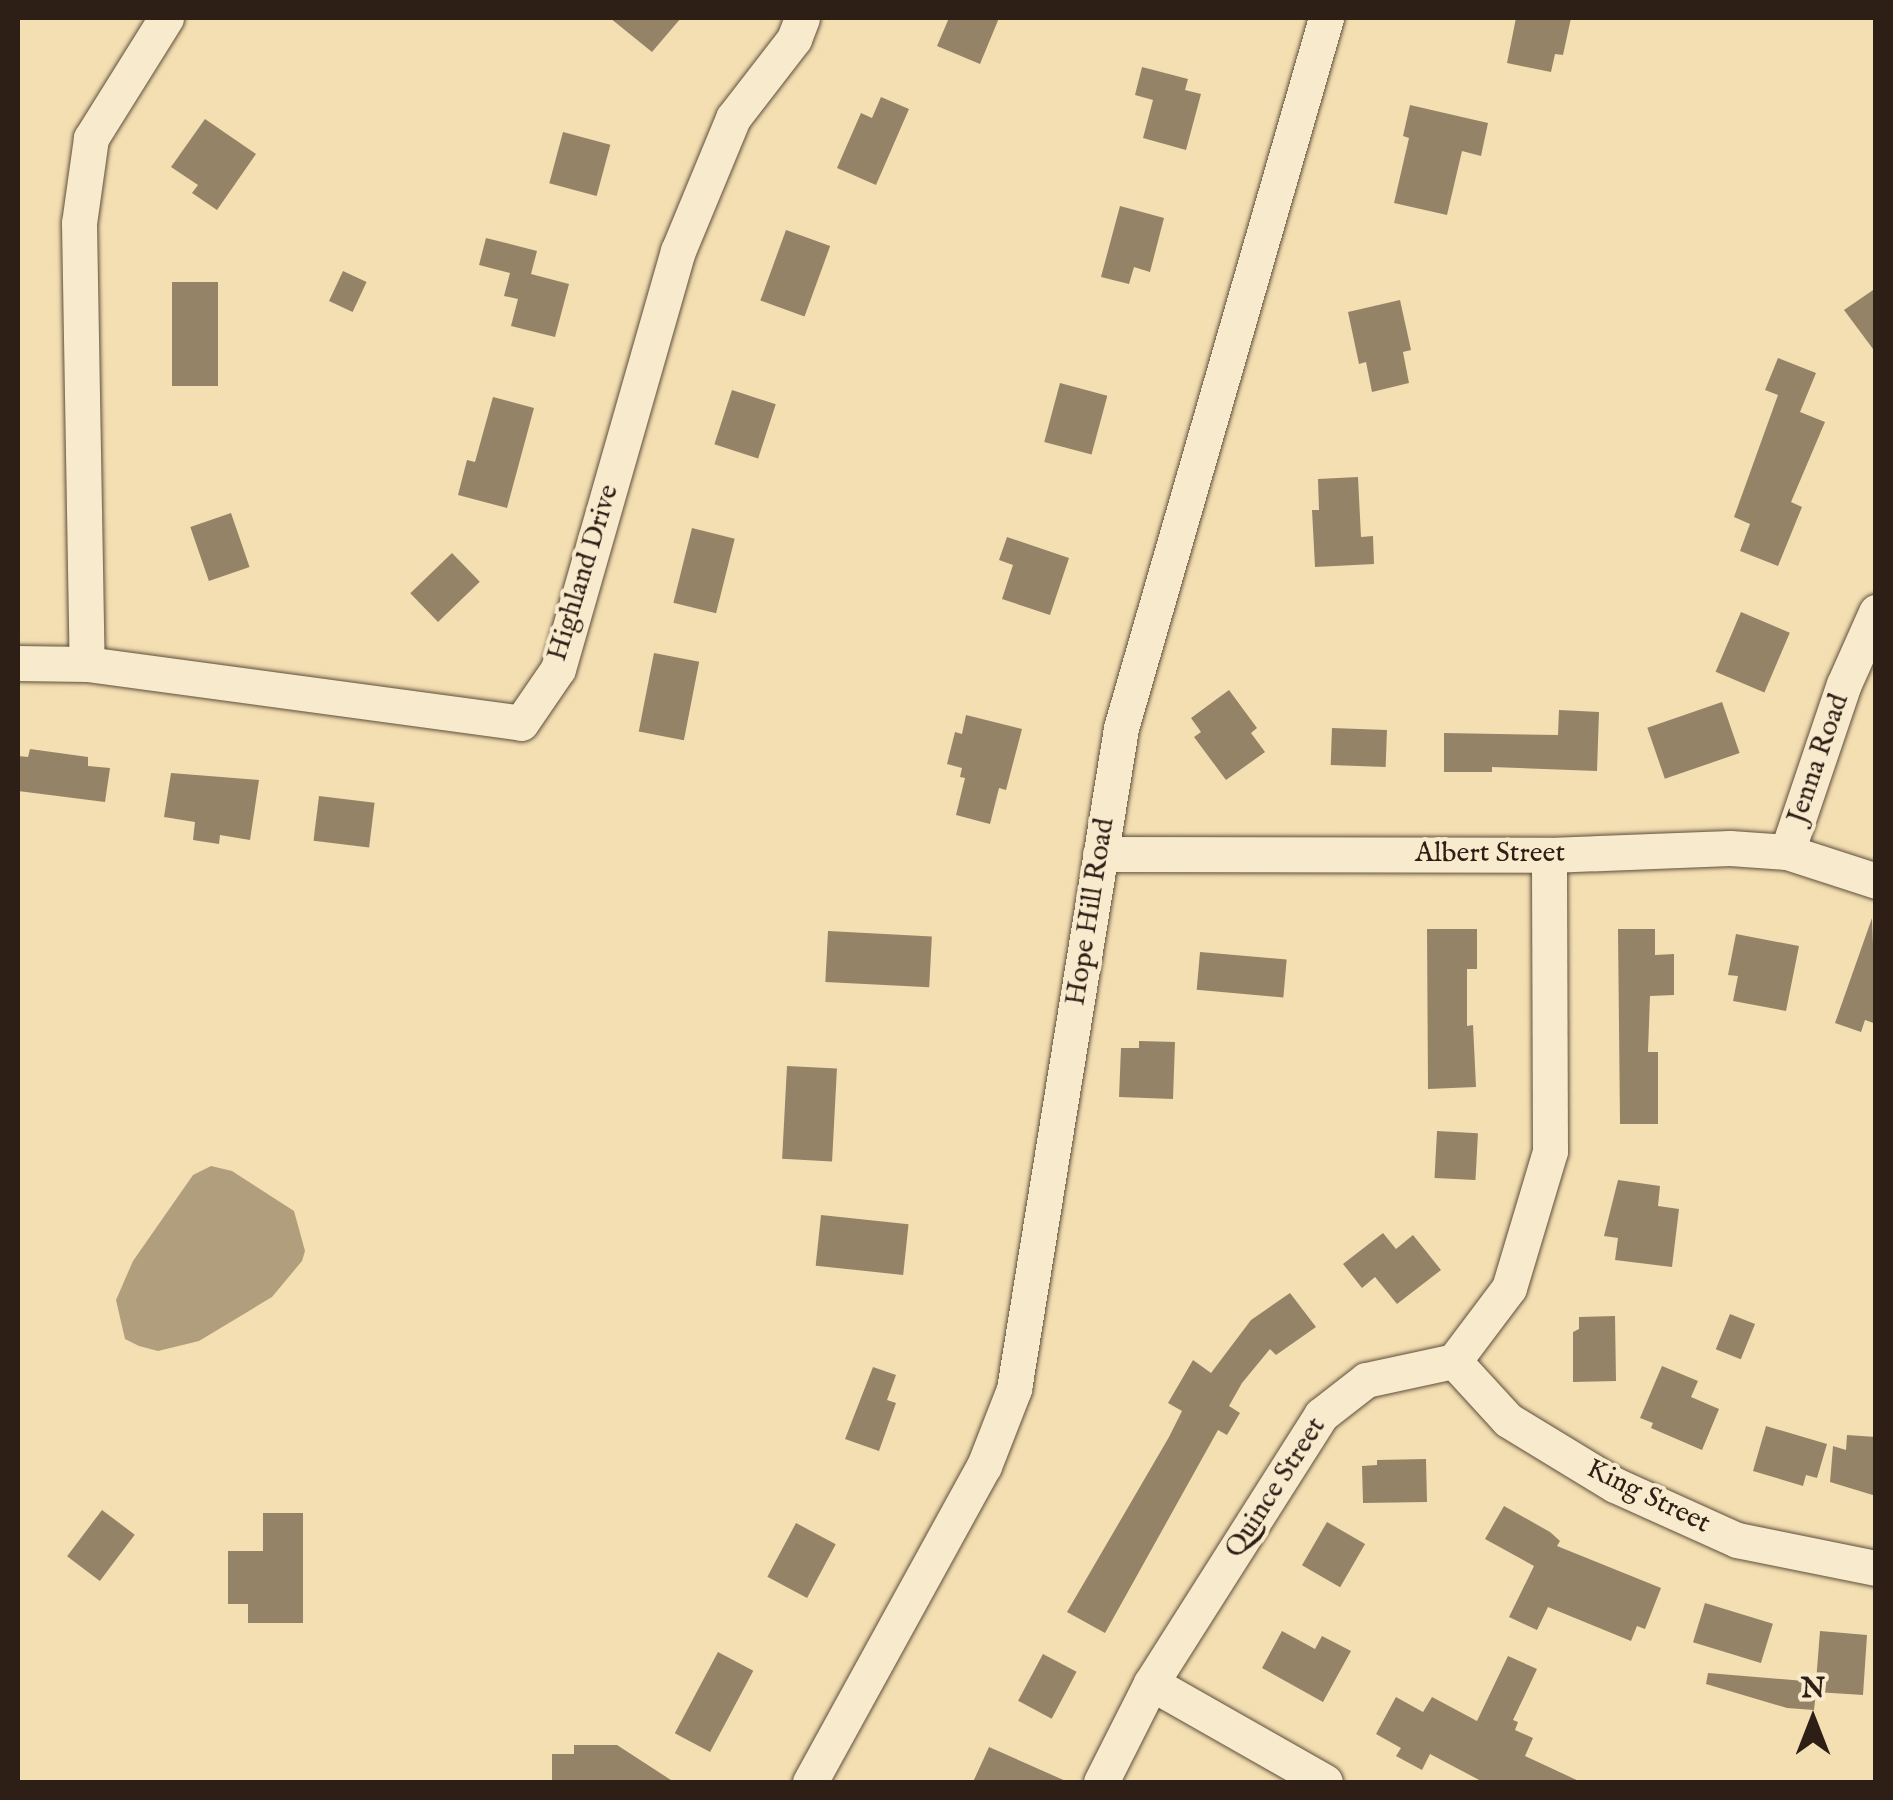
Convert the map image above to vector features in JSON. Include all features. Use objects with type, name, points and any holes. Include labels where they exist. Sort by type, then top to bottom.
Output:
[{"type":"street","points":[[87,664],[79,224],[91,138],[166,18]]},
{"type":"street","name":"Highland Drive","points":[[18,663],[87,664],[522,723],[558,669],[678,251],[732,118],[794,39],[802,18]]},
{"type":"street","name":"Hope Hill Road","points":[[810,1782],[984,1466],[1014,1389],[1121,728],[1326,18]]},
{"type":"street","name":"Jenna Road","points":[[1787,852],[1844,684],[1876,612]]},
{"type":"street","name":"Albert Street","points":[[1100,854],[1549,855],[1730,848],[1787,852],[1876,881]]},
{"type":"street","points":[[1454,1361],[1509,1288],[1550,1151],[1549,855]]},
{"type":"street","name":"King Street","points":[[1454,1361],[1508,1420],[1615,1484],[1737,1540],[1876,1568]]},
{"type":"street","name":"Quince Street","points":[[1100,1782],[1150,1683],[1321,1415],[1366,1380],[1454,1361]]},
{"type":"street","points":[[1150,1683],[1325,1782]]},
{"type":"shaded area","points":[[211,1166],[232,1171],[294,1211],[305,1251],[302,1261],[272,1297],[199,1341],[158,1351],[139,1346],[125,1339],[116,1300],[133,1261],[193,1175]]},
{"type":"building","points":[[610,18],[681,18],[652,52]]},
{"type":"building","points":[[949,18],[999,18],[980,64],[937,46]]},
{"type":"building","points":[[1516,18],[1571,18],[1563,55],[1555,54],[1551,72],[1507,63]]},
{"type":"building","points":[[1142,67],[1188,79],[1185,90],[1201,94],[1186,150],[1143,138],[1153,100],[1135,95]]},
{"type":"building","points":[[881,97],[909,109],[876,185],[837,168],[861,113],[872,118]]},
{"type":"building","points":[[1410,105],[1488,123],[1481,156],[1462,151],[1447,215],[1394,203],[1409,138],[1403,136]]},
{"type":"building","points":[[205,119],[256,154],[217,210],[192,193],[198,185],[171,167]]},
{"type":"building","points":[[563,132],[610,145],[597,196],[549,183]]},
{"type":"building","points":[[1120,206],[1164,218],[1150,272],[1134,267],[1129,284],[1101,277]]},
{"type":"building","points":[[786,230],[830,246],[805,317],[760,300]]},
{"type":"building","points":[[486,238],[537,251],[531,274],[569,284],[555,337],[511,326],[518,299],[504,296],[510,273],[479,265]]},
{"type":"building","points":[[343,271],[367,282],[353,312],[329,301]]},
{"type":"building","points":[[172,282],[218,282],[218,386],[172,386]]},
{"type":"building","points":[[1876,288],[1876,353],[1844,310]]},
{"type":"building","points":[[1400,300],[1411,350],[1403,352],[1409,383],[1372,392],[1366,362],[1359,364],[1348,312]]},
{"type":"building","points":[[1778,358],[1816,373],[1800,412],[1825,422],[1791,502],[1802,507],[1778,566],[1740,551],[1750,524],[1734,517],[1778,395],[1765,390]]},
{"type":"building","points":[[1060,383],[1107,396],[1092,455],[1044,442]]},
{"type":"building","points":[[732,390],[776,404],[758,458],[714,444]]},
{"type":"building","points":[[493,397],[534,408],[507,508],[458,495],[467,460],[475,462]]},
{"type":"building","points":[[1358,477],[1361,537],[1373,536],[1374,564],[1315,567],[1312,510],[1319,510],[1318,479]]},
{"type":"building","points":[[231,513],[250,567],[209,581],[190,527]]},
{"type":"building","points":[[692,528],[735,539],[716,613],[673,603]]},
{"type":"building","points":[[1007,537],[1069,558],[1050,615],[1002,599],[1013,565],[999,560]]},
{"type":"building","points":[[452,553],[480,582],[438,622],[410,593]]},
{"type":"building","points":[[1741,612],[1790,633],[1764,693],[1716,672]]},
{"type":"building","points":[[654,653],[699,662],[684,740],[639,732]]},
{"type":"building","points":[[1229,690],[1257,728],[1251,733],[1265,752],[1226,780],[1194,737],[1201,732],[1191,718]]},
{"type":"building","points":[[1722,702],[1740,753],[1665,779],[1647,728]]},
{"type":"building","points":[[1559,710],[1599,712],[1597,771],[1492,767],[1492,772],[1444,772],[1444,733],[1558,735]]},
{"type":"building","points":[[966,715],[1022,729],[1006,790],[999,788],[990,824],[956,815],[965,778],[960,777],[962,768],[947,764],[955,732],[962,734]]},
{"type":"building","points":[[1332,728],[1387,730],[1386,767],[1331,765]]},
{"type":"building","points":[[30,749],[88,757],[88,766],[110,768],[105,802],[18,791],[18,756],[28,757]]},
{"type":"building","points":[[171,773],[259,780],[250,840],[220,835],[219,844],[193,840],[195,822],[164,817]]},
{"type":"building","points":[[319,796],[375,803],[369,847],[314,841]]},
{"type":"building","points":[[1872,918],[1876,1024],[1865,1020],[1861,1032],[1835,1023]]},
{"type":"building","points":[[1427,929],[1477,929],[1477,969],[1467,969],[1467,1026],[1473,1025],[1476,1087],[1428,1089]]},
{"type":"building","points":[[1618,929],[1655,929],[1655,955],[1674,954],[1674,995],[1650,996],[1648,1052],[1658,1052],[1658,1124],[1620,1124]]},
{"type":"building","points":[[828,931],[932,936],[929,987],[825,982]]},
{"type":"building","points":[[1736,934],[1799,946],[1786,1011],[1733,1001],[1738,976],[1728,975]]},
{"type":"building","points":[[1200,952],[1287,960],[1283,997],[1197,990]]},
{"type":"building","points":[[1139,1041],[1175,1042],[1173,1099],[1119,1097],[1121,1048],[1139,1048]]},
{"type":"building","points":[[787,1066],[837,1069],[832,1161],[782,1159]]},
{"type":"building","points":[[1437,1131],[1478,1133],[1475,1180],[1435,1178]]},
{"type":"building","points":[[1618,1180],[1660,1186],[1658,1206],[1679,1209],[1672,1267],[1615,1260],[1618,1238],[1604,1236]]},
{"type":"building","points":[[821,1215],[909,1224],[903,1275],[816,1266]]},
{"type":"building","points":[[1383,1233],[1396,1249],[1413,1235],[1441,1270],[1397,1304],[1375,1277],[1362,1288],[1343,1264]]},
{"type":"building","points":[[1290,1293],[1316,1327],[1276,1355],[1270,1349],[1242,1383],[1229,1406],[1240,1413],[1227,1435],[1218,1430],[1105,1633],[1067,1612],[1182,1411],[1168,1403],[1193,1360],[1211,1373],[1251,1320]]},
{"type":"building","points":[[1730,1314],[1755,1324],[1741,1359],[1716,1349]]},
{"type":"building","points":[[1615,1316],[1616,1381],[1573,1382],[1573,1332],[1579,1329],[1579,1317]]},
{"type":"building","points":[[1662,1366],[1698,1381],[1691,1397],[1719,1409],[1702,1450],[1651,1428],[1653,1423],[1640,1418]]},
{"type":"building","points":[[873,1367],[896,1375],[887,1400],[896,1403],[879,1451],[845,1439]]},
{"type":"building","points":[[1766,1426],[1827,1444],[1817,1478],[1806,1475],[1803,1486],[1753,1471]]},
{"type":"building","points":[[1847,1435],[1876,1437],[1876,1496],[1830,1482],[1833,1446],[1846,1450]]},
{"type":"building","points":[[1426,1459],[1427,1502],[1363,1503],[1362,1466],[1377,1465],[1377,1460]]},
{"type":"building","points":[[1504,1506],[1550,1532],[1560,1541],[1557,1546],[1661,1588],[1645,1629],[1637,1626],[1631,1641],[1548,1607],[1537,1630],[1509,1617],[1534,1566],[1485,1539]]},
{"type":"building","points":[[102,1510],[135,1535],[100,1581],[67,1556]]},
{"type":"building","points":[[263,1513],[303,1513],[303,1623],[248,1623],[248,1604],[228,1604],[228,1551],[263,1551]]},
{"type":"building","points":[[1327,1522],[1365,1544],[1340,1587],[1302,1565]]},
{"type":"building","points":[[796,1523],[836,1544],[807,1598],[767,1577]]},
{"type":"building","points":[[1705,1603],[1773,1624],[1761,1663],[1693,1642]]},
{"type":"building","points":[[1282,1631],[1315,1649],[1322,1636],[1351,1651],[1323,1702],[1262,1668]]},
{"type":"building","points":[[1820,1631],[1867,1635],[1863,1695],[1816,1692],[1814,1710],[1787,1708],[1706,1684],[1708,1673],[1816,1682]]},
{"type":"building","points":[[718,1652],[753,1671],[710,1752],[675,1733]]},
{"type":"building","points":[[1043,1654],[1077,1672],[1052,1719],[1018,1701]]},
{"type":"building","points":[[1508,1656],[1537,1669],[1513,1720],[1518,1722],[1515,1730],[1533,1738],[1525,1756],[1581,1782],[1483,1782],[1430,1754],[1422,1770],[1396,1756],[1401,1748],[1376,1734],[1396,1697],[1423,1712],[1432,1697],[1477,1721]]},
{"type":"building","points":[[574,1745],[617,1745],[674,1782],[552,1782],[552,1754],[574,1754]]},
{"type":"building","points":[[989,1747],[1068,1782],[973,1782]]}]
